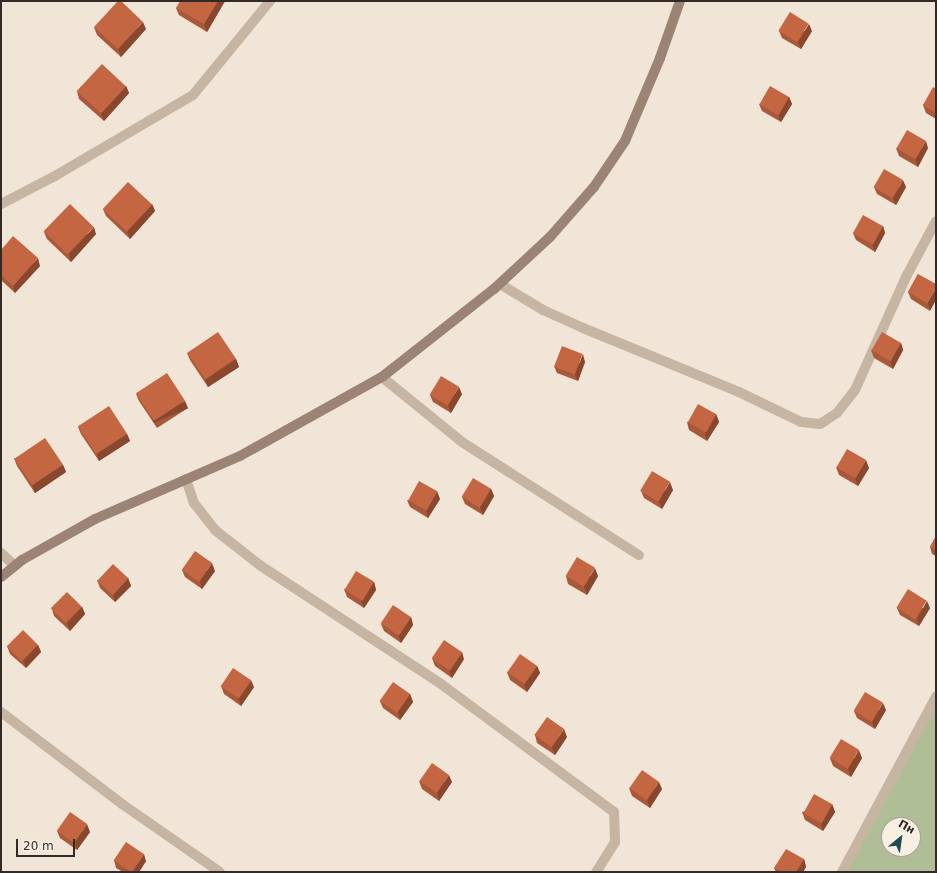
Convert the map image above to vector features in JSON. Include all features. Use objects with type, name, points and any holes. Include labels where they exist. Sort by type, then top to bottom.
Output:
[{"type":"street","points":[[1,204],[55,176],[193,95],[270,1]]},
{"type":"street","points":[[1,577],[15,566],[95,519],[240,456],[382,377],[433,339],[500,284],[550,238],[594,187],[625,141],[660,58],[680,1]]},
{"type":"street","points":[[500,284],[543,310],[583,328],[739,392],[801,422],[820,424],[837,413],[854,390],[907,275],[936,221]]},
{"type":"street","points":[[382,377],[462,442],[639,555]]},
{"type":"street","points":[[186,479],[194,503],[214,530],[261,566],[441,684],[614,812],[615,842],[596,872]]},
{"type":"street","points":[[1,553],[15,566]]},
{"type":"street","points":[[842,872],[936,696]]},
{"type":"street","points":[[1,712],[122,804],[220,872]]},
{"type":"green space","points":[[936,697],[936,872],[842,872]]},
{"type":"building","points":[[118,1],[121,1],[143,22],[118,49],[94,27]]},
{"type":"building","points":[[180,1],[218,1],[204,24],[176,8]]},
{"type":"building","points":[[790,12],[809,24],[797,42],[778,31]]},
{"type":"building","points":[[102,64],[126,87],[101,114],[77,91]]},
{"type":"building","points":[[770,86],[789,97],[779,115],[760,104]]},
{"type":"building","points":[[933,87],[936,89],[936,113],[923,105]]},
{"type":"building","points":[[907,130],[926,141],[916,159],[896,148]]},
{"type":"building","points":[[884,169],[903,180],[893,198],[874,187]]},
{"type":"building","points":[[128,182],[152,205],[127,232],[103,209]]},
{"type":"building","points":[[70,204],[94,227],[67,254],[44,231]]},
{"type":"building","points":[[863,215],[883,226],[873,245],[853,233]]},
{"type":"building","points":[[13,236],[38,258],[13,286],[1,275],[1,250]]},
{"type":"building","points":[[918,274],[936,284],[936,288],[927,303],[908,292]]},
{"type":"building","points":[[218,332],[236,359],[205,379],[187,353]]},
{"type":"building","points":[[882,332],[901,343],[891,361],[872,350]]},
{"type":"building","points":[[562,346],[583,354],[575,374],[554,367]]},
{"type":"building","points":[[167,373],[185,401],[154,421],[136,393]]},
{"type":"building","points":[[441,376],[459,387],[448,406],[430,395]]},
{"type":"building","points":[[698,404],[716,414],[706,433],[688,422]]},
{"type":"building","points":[[109,406],[127,434],[96,454],[78,426]]},
{"type":"building","points":[[45,438],[63,465],[32,485],[14,459]]},
{"type":"building","points":[[847,449],[866,460],[856,478],[836,467]]},
{"type":"building","points":[[652,471],[670,482],[658,502],[640,491]]},
{"type":"building","points":[[473,478],[491,489],[480,508],[462,497]]},
{"type":"building","points":[[419,481],[437,491],[427,510],[408,500]]},
{"type":"building","points":[[936,536],[936,550],[930,547]]},
{"type":"building","points":[[195,551],[212,563],[199,582],[182,570]]},
{"type":"building","points":[[577,557],[595,568],[584,587],[566,576]]},
{"type":"building","points":[[113,564],[128,578],[113,595],[97,581]]},
{"type":"building","points":[[356,571],[374,582],[363,601],[345,590]]},
{"type":"building","points":[[908,589],[927,601],[915,619],[896,608]]},
{"type":"building","points":[[67,592],[82,607],[66,623],[51,608]]},
{"type":"building","points":[[393,605],[411,617],[399,636],[381,623]]},
{"type":"building","points":[[23,630],[38,645],[22,661],[7,646]]},
{"type":"building","points":[[444,640],[462,652],[450,671],[432,658]]},
{"type":"building","points":[[520,654],[537,666],[525,684],[507,672]]},
{"type":"building","points":[[233,668],[251,680],[239,699],[221,686]]},
{"type":"building","points":[[393,682],[410,694],[397,713],[380,701]]},
{"type":"building","points":[[865,692],[883,703],[872,722],[854,711]]},
{"type":"building","points":[[547,717],[564,729],[552,747],[534,735]]},
{"type":"building","points":[[841,739],[859,750],[848,769],[830,758]]},
{"type":"building","points":[[432,763],[449,775],[437,793],[419,781]]},
{"type":"building","points":[[642,770],[659,782],[647,800],[629,788]]},
{"type":"building","points":[[814,794],[832,804],[822,823],[803,813]]},
{"type":"building","points":[[70,812],[87,824],[74,843],[57,831]]},
{"type":"building","points":[[126,842],[144,854],[132,872],[114,860]]},
{"type":"building","points":[[786,849],[804,859],[796,872],[782,872],[774,868]]}]
